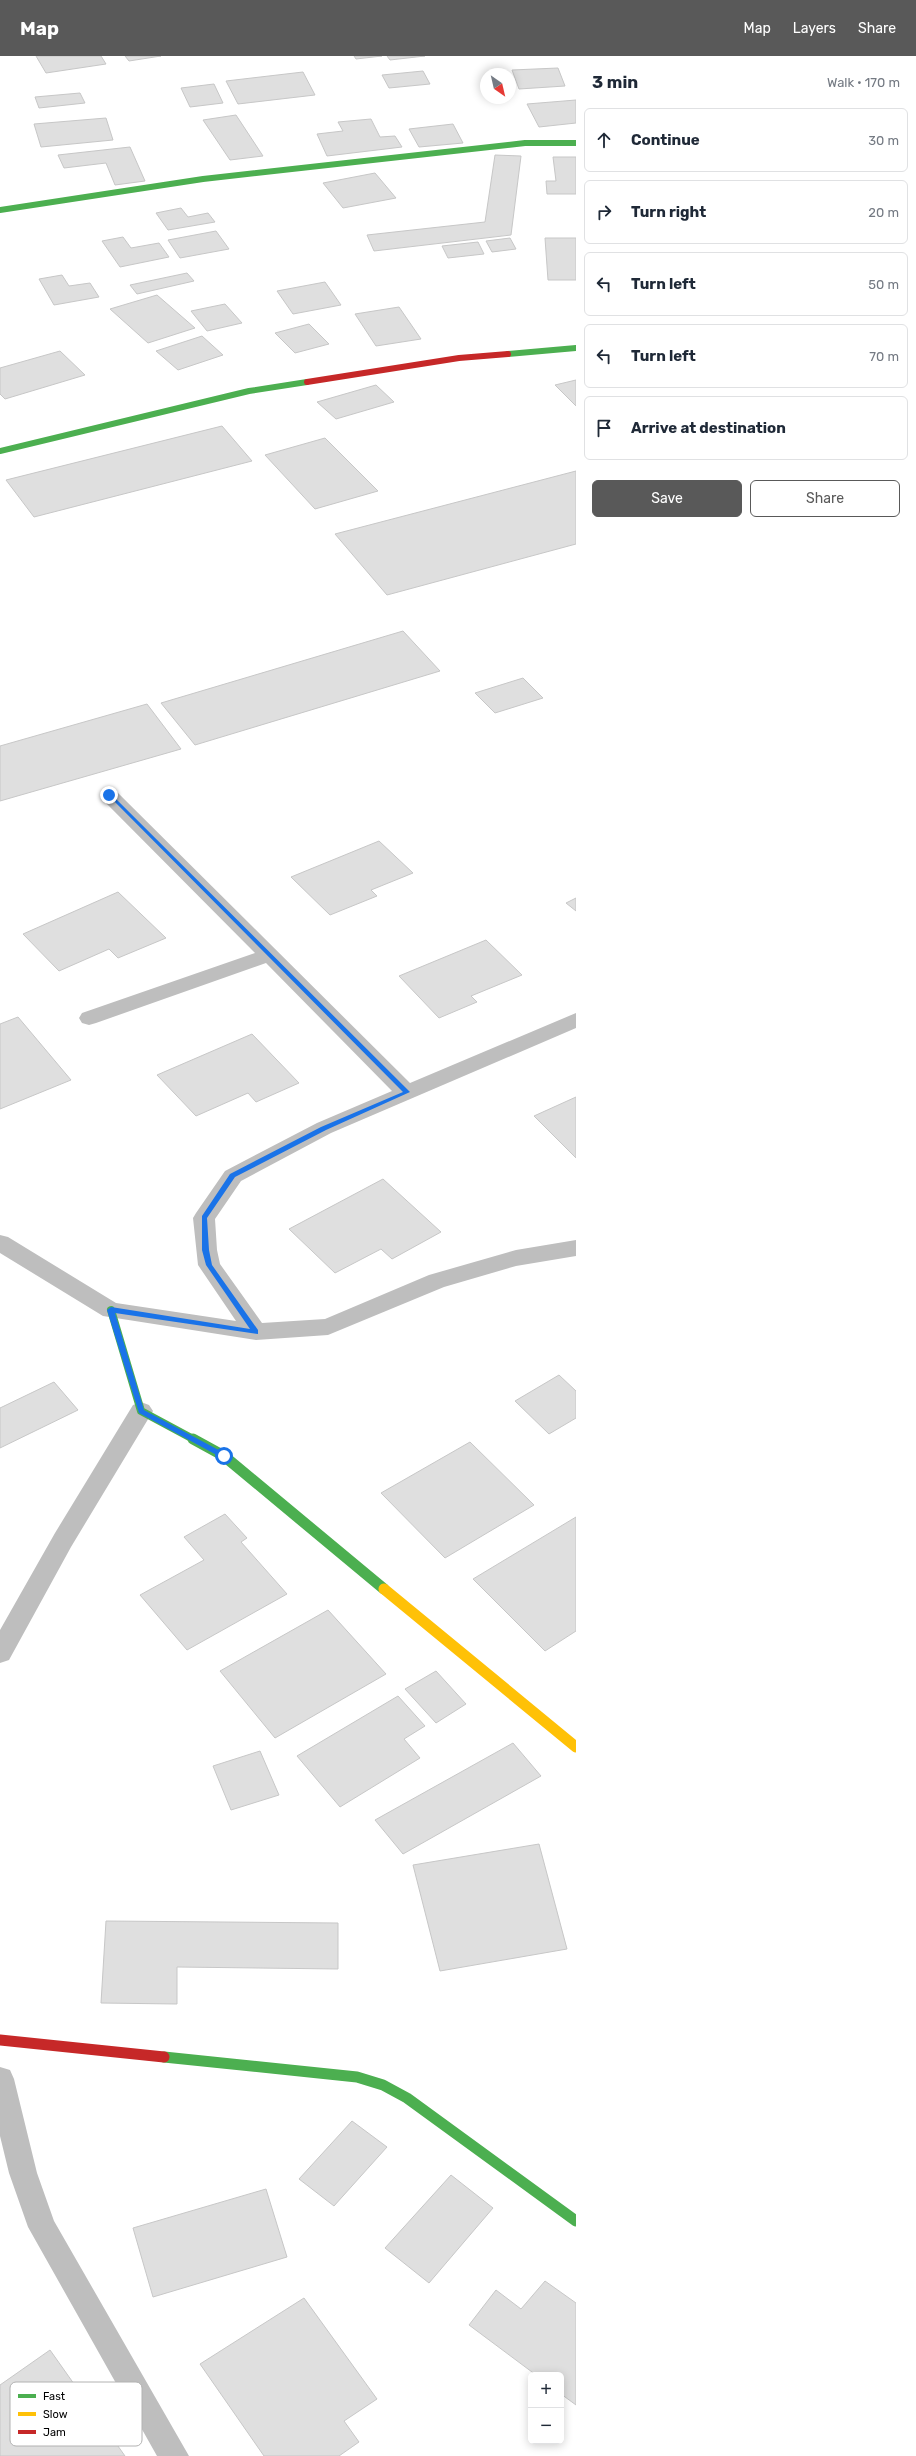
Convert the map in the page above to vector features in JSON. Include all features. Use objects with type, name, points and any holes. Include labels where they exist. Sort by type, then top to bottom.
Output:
[{"type":"street","points":[[0,210],[203,179],[525,143],[576,143]]},
{"type":"street","points":[[0,451],[248,391],[459,358],[576,348]]},
{"type":"street","points":[[109,795],[407,1092]]},
{"type":"street","points":[[89,1018],[269,955]]},
{"type":"street","points":[[256,1332],[209,1265],[206,1250],[204,1218],[233,1176],[324,1128],[576,1020]]},
{"type":"street","points":[[0,1242],[111,1310],[256,1332],[328,1327],[437,1281],[516,1258],[576,1248]]},
{"type":"street","points":[[111,1310],[141,1411],[224,1456],[576,1747]]},
{"type":"street","points":[[0,1653],[63,1540],[141,1411]]},
{"type":"street","points":[[0,2040],[357,2077],[383,2085],[407,2098],[576,2221]]},
{"type":"street","points":[[0,2079],[23,2173],[42,2227],[131,2382]]},
{"type":"street","points":[[142,2400],[174,2456]]},
{"type":"building","points":[[36,56],[101,56],[106,64],[46,73]]},
{"type":"building","points":[[125,56],[161,56],[129,61]]},
{"type":"building","points":[[354,56],[382,56],[356,59]]},
{"type":"building","points":[[387,56],[425,56],[390,60]]},
{"type":"building","points":[[558,68],[565,86],[519,89],[516,81],[516,70]]},
{"type":"building","points":[[423,71],[430,84],[389,88],[382,75]]},
{"type":"building","points":[[303,72],[315,95],[238,104],[226,81]]},
{"type":"building","points":[[214,84],[223,103],[190,107],[181,88]]},
{"type":"building","points":[[80,93],[85,103],[39,108],[35,97]]},
{"type":"building","points":[[576,100],[576,123],[539,127],[527,104]]},
{"type":"building","points":[[236,115],[263,156],[230,160],[203,120]]},
{"type":"building","points":[[106,118],[113,140],[41,147],[34,124]]},
{"type":"building","points":[[371,119],[380,137],[395,136],[402,147],[327,156],[317,134],[343,131],[338,122]]},
{"type":"building","points":[[453,124],[463,143],[419,147],[409,129]]},
{"type":"building","points":[[130,147],[145,181],[115,185],[106,163],[64,168],[58,155]]},
{"type":"building","points":[[495,155],[521,156],[511,235],[374,251],[367,235],[485,222]]},
{"type":"building","points":[[553,157],[576,157],[576,194],[547,194],[546,181],[556,181]]},
{"type":"building","points":[[375,173],[396,198],[343,208],[323,183]]},
{"type":"building","points":[[181,208],[188,217],[208,213],[215,222],[168,230],[156,213]]},
{"type":"building","points":[[216,231],[229,249],[180,258],[168,240]]},
{"type":"building","points":[[123,237],[131,248],[159,243],[169,257],[120,267],[102,241]]},
{"type":"building","points":[[510,238],[516,249],[492,252],[486,241]]},
{"type":"building","points":[[545,238],[576,238],[576,280],[548,280]]},
{"type":"building","points":[[478,242],[484,254],[448,258],[442,246]]},
{"type":"building","points":[[187,273],[194,281],[137,294],[130,285]]},
{"type":"building","points":[[62,275],[69,286],[90,283],[99,297],[54,305],[39,279]]},
{"type":"building","points":[[325,282],[341,305],[293,314],[277,291]]},
{"type":"building","points":[[157,295],[195,328],[148,343],[110,309]]},
{"type":"building","points":[[225,304],[242,323],[207,331],[191,311]]},
{"type":"building","points":[[399,307],[421,339],[376,346],[355,314]]},
{"type":"building","points":[[309,324],[329,344],[295,353],[275,333]]},
{"type":"building","points":[[202,336],[223,355],[178,370],[156,351]]},
{"type":"building","points":[[60,351],[85,375],[5,399],[0,394],[0,368]]},
{"type":"building","points":[[576,380],[576,406],[555,385]]},
{"type":"building","points":[[376,385],[394,402],[336,419],[317,402]]},
{"type":"building","points":[[222,426],[252,461],[34,517],[6,480]]},
{"type":"building","points":[[325,438],[378,491],[315,509],[265,455]]},
{"type":"building","points":[[576,471],[576,544],[387,595],[335,534]]},
{"type":"building","points":[[403,631],[440,671],[195,745],[161,703]]},
{"type":"building","points":[[523,678],[543,698],[495,713],[475,693]]},
{"type":"building","points":[[147,704],[181,749],[0,801],[0,746]]},
{"type":"building","points":[[379,841],[413,873],[371,890],[377,896],[330,915],[291,877]]},
{"type":"building","points":[[118,892],[166,938],[118,958],[109,949],[59,971],[23,934]]},
{"type":"building","points":[[576,898],[576,911],[566,903]]},
{"type":"building","points":[[486,940],[522,975],[471,996],[477,1002],[439,1018],[399,976]]},
{"type":"building","points":[[18,1017],[71,1080],[0,1109],[0,1024]]},
{"type":"building","points":[[252,1034],[299,1083],[256,1102],[248,1093],[196,1116],[157,1075]]},
{"type":"building","points":[[576,1097],[576,1158],[534,1116]]},
{"type":"building","points":[[383,1179],[441,1232],[392,1259],[381,1249],[335,1273],[289,1229]]},
{"type":"building","points":[[559,1375],[576,1391],[576,1418],[549,1434],[515,1401]]},
{"type":"building","points":[[54,1382],[78,1410],[0,1448],[0,1408]]},
{"type":"building","points":[[470,1442],[534,1505],[445,1558],[381,1493]]},
{"type":"building","points":[[225,1514],[247,1538],[241,1542],[287,1594],[187,1650],[140,1595],[204,1560],[184,1537]]},
{"type":"building","points":[[576,1517],[576,1631],[545,1651],[473,1579]]},
{"type":"building","points":[[328,1610],[386,1674],[275,1738],[220,1671]]},
{"type":"building","points":[[436,1671],[466,1704],[436,1723],[405,1689]]},
{"type":"building","points":[[398,1696],[425,1726],[404,1739],[420,1758],[340,1807],[297,1756]]},
{"type":"building","points":[[513,1743],[541,1776],[403,1854],[375,1820]]},
{"type":"building","points":[[260,1751],[279,1795],[231,1810],[213,1766]]},
{"type":"building","points":[[539,1844],[567,1949],[440,1971],[413,1865]]},
{"type":"building","points":[[106,1921],[338,1923],[338,1969],[177,1967],[177,2004],[101,2003]]},
{"type":"building","points":[[352,2121],[387,2147],[334,2206],[299,2179]]},
{"type":"building","points":[[451,2175],[493,2208],[429,2283],[385,2248]]},
{"type":"building","points":[[266,2189],[287,2257],[153,2297],[133,2228]]},
{"type":"building","points":[[545,2281],[576,2303],[576,2405],[564,2396],[564,2372],[532,2372],[469,2325],[496,2290],[521,2309]]},
{"type":"building","points":[[304,2298],[377,2399],[344,2421],[359,2442],[339,2456],[264,2456],[200,2364]]},
{"type":"building","points":[[50,2350],[73,2382],[10,2382],[10,2446],[118,2446],[125,2456],[0,2456],[0,2385]]},
{"type":"traffic: fast","points":[[0,210],[203,179],[525,143],[576,143]]},
{"type":"traffic: fast","points":[[508,354],[576,348]]},
{"type":"traffic: fast","points":[[0,451],[249,391],[307,382]]},
{"type":"traffic: fast","points":[[111,1310],[141,1411],[224,1456],[384,1589]]},
{"type":"traffic: fast","points":[[164,2057],[357,2077],[383,2085],[407,2098],[576,2221]]},
{"type":"traffic: slow","points":[[384,1589],[576,1747]]},
{"type":"traffic: jam","points":[[307,382],[459,358],[508,354]]},
{"type":"traffic: jam","points":[[0,2040],[164,2057]]},
{"type":"route","points":[[109,795],[407,1092],[324,1128],[233,1176],[204,1218],[206,1250],[209,1265],[256,1332],[111,1310],[141,1411],[224,1456]]}]
